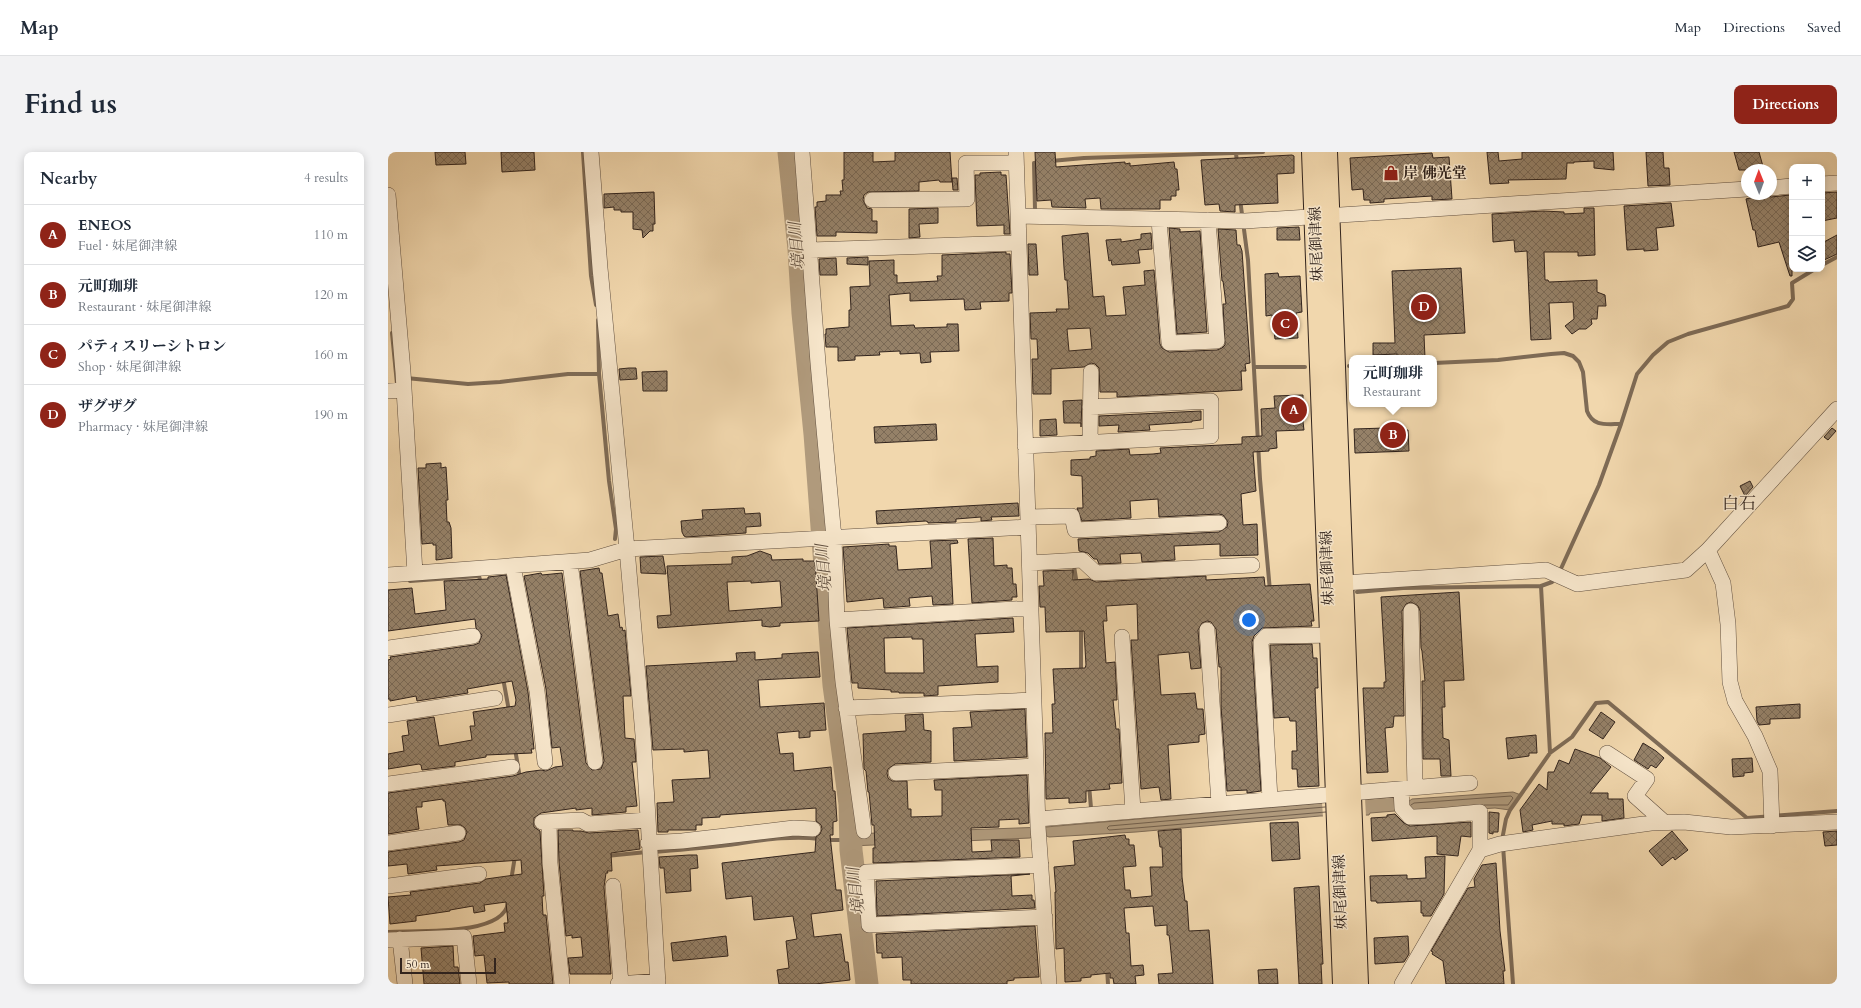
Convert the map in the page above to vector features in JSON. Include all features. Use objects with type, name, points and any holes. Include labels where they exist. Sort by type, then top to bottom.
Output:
[{"type":"main road","name":"妹尾御津線","points":[[1312,152],[1322,218],[1343,583],[1337,635]]},
{"type":"main road","name":"妹尾御津線","points":[[1327,152],[1322,218],[1351,980]]},
{"type":"street","points":[[591,152],[600,268],[627,549],[648,820],[648,850],[658,982],[618,984]]},
{"type":"street","points":[[802,152],[818,363],[827,539],[846,708],[864,831]]},
{"type":"street","points":[[872,200],[967,199],[966,163],[1016,158],[1038,827],[1049,984]]},
{"type":"street","points":[[1825,184],[1837,183]]},
{"type":"street","points":[[1777,187],[1789,186]]},
{"type":"street","points":[[1018,216],[1242,221],[1322,218],[1741,189]]},
{"type":"street","points":[[388,195],[399,387],[415,573]]},
{"type":"street","points":[[1159,220],[1169,343],[1217,341],[1208,220]]},
{"type":"street","points":[[810,250],[1019,243]]},
{"type":"street","points":[[1090,443],[1091,372]]},
{"type":"street","points":[[1025,446],[1211,436],[1211,401],[1090,407]]},
{"type":"street","points":[[1343,583],[1546,570],[1577,584],[1686,570],[1708,550],[1837,409]]},
{"type":"street","points":[[388,575],[590,560],[627,549],[827,539],[1028,522],[1072,516],[1075,530],[1219,523]]},
{"type":"street","points":[[1708,550],[1723,583],[1728,624],[1730,682],[1735,701],[1755,736],[1770,771],[1772,819]]},
{"type":"street","points":[[1030,562],[1082,560],[1096,573],[1252,565]]},
{"type":"street","points":[[570,562],[595,762]]},
{"type":"street","points":[[513,566],[537,692],[546,762]]},
{"type":"street","points":[[837,620],[1031,608]]},
{"type":"street","points":[[1402,984],[1480,850],[1480,812],[1410,818],[1405,797],[1411,611]]},
{"type":"street","points":[[1207,630],[1218,803]]},
{"type":"street","points":[[1270,799],[1261,642],[1266,636],[1337,635]]},
{"type":"street","points":[[388,648],[474,636]]},
{"type":"street","points":[[1122,637],[1133,811]]},
{"type":"street","points":[[388,715],[495,698]]},
{"type":"street","points":[[846,708],[1034,700]]},
{"type":"street","points":[[1607,754],[1647,779],[1634,796],[1664,822]]},
{"type":"street","points":[[896,773],[1036,766]]},
{"type":"street","points":[[388,784],[512,767]]},
{"type":"street","points":[[1038,827],[1133,811],[1270,799],[1344,804],[1405,797],[1470,783]]},
{"type":"street","points":[[1480,850],[1502,844],[1651,823],[1684,822],[1731,828],[1772,819],[1837,822]]},
{"type":"street","points":[[562,984],[546,822],[581,820],[588,824],[648,820]]},
{"type":"street","points":[[648,850],[682,842],[794,828],[813,829]]},
{"type":"street","points":[[388,843],[458,833]]},
{"type":"street","points":[[1041,865],[866,872],[869,925],[1045,917]]},
{"type":"street","points":[[388,886],[479,874]]},
{"type":"street","points":[[613,886],[621,984]]},
{"type":"street","points":[[405,984],[394,940],[464,937],[469,984]]},
{"type":"water","points":[[1513,792],[1521,795],[1510,810],[1495,808],[1450,811],[1431,816],[1398,808],[1395,811],[1370,813],[1369,815],[1320,816],[1136,832],[1049,837],[1039,835],[1030,838],[851,846],[850,834],[1046,827],[1393,797],[1398,804],[1405,804],[1412,799]]},
{"type":"pier","points":[[1365,798],[1366,817],[1323,818],[1322,802]]},
{"type":"building","points":[[435,152],[465,152],[466,164],[436,165]]},
{"type":"building","points":[[501,152],[534,152],[535,170],[502,172]]},
{"type":"building","points":[[844,152],[873,152],[873,162],[895,161],[895,152],[950,152],[952,182],[940,182],[939,180],[919,182],[919,191],[868,192],[864,195],[863,200],[867,208],[872,209],[872,221],[877,221],[877,233],[836,232],[836,236],[817,236],[815,207],[817,207],[817,202],[826,201],[826,195],[841,195],[840,191],[843,191],[842,180],[844,180]]},
{"type":"building","points":[[1035,152],[1055,152],[1056,167],[1125,162],[1125,164],[1130,163],[1130,166],[1174,162],[1175,169],[1177,169],[1179,190],[1176,190],[1176,196],[1171,196],[1171,200],[1160,200],[1160,209],[1101,209],[1100,198],[1085,199],[1086,208],[1052,207],[1051,200],[1037,201]]},
{"type":"building","points":[[1487,152],[1498,152],[1499,161],[1522,159],[1522,152],[1613,152],[1614,170],[1594,168],[1594,161],[1574,162],[1567,163],[1566,179],[1508,180],[1509,183],[1490,184]]},
{"type":"building","points":[[1646,152],[1663,152],[1664,168],[1669,168],[1670,185],[1648,186]]},
{"type":"building","points":[[1734,152],[1759,152],[1762,164],[1741,164],[1741,170],[1739,170]]},
{"type":"building","points":[[1432,153],[1433,158],[1449,157],[1452,199],[1432,200],[1432,196],[1384,199],[1384,202],[1370,203],[1370,200],[1364,200],[1363,189],[1352,190],[1350,158]]},
{"type":"building","points":[[1294,156],[1294,173],[1277,174],[1278,203],[1235,205],[1235,212],[1220,211],[1219,204],[1205,205],[1201,160]]},
{"type":"building","points":[[1001,172],[1001,175],[1006,175],[1010,234],[1004,234],[1004,225],[977,226],[975,175],[980,175],[980,173]]},
{"type":"building","points":[[952,178],[957,178],[958,190],[953,190]]},
{"type":"building","points":[[654,192],[655,224],[653,224],[653,231],[650,231],[643,238],[642,230],[633,229],[633,212],[621,212],[621,210],[614,210],[614,207],[604,208],[604,194]]},
{"type":"building","points":[[1837,192],[1837,218],[1825,220],[1825,193]]},
{"type":"building","points":[[1789,195],[1789,272],[1792,272],[1792,276],[1790,276],[1779,242],[1758,247],[1755,230],[1753,230],[1746,200],[1777,200],[1777,196]]},
{"type":"building","points":[[1671,203],[1674,226],[1656,228],[1658,250],[1627,250],[1624,206]]},
{"type":"building","points":[[938,208],[938,223],[919,224],[920,237],[909,238],[909,209]]},
{"type":"building","points":[[1584,208],[1594,208],[1595,255],[1578,256],[1578,252],[1544,252],[1545,280],[1548,280],[1549,282],[1597,280],[1597,292],[1605,295],[1606,306],[1598,306],[1597,319],[1591,319],[1592,324],[1586,329],[1579,329],[1572,334],[1565,326],[1574,319],[1573,302],[1549,303],[1551,339],[1531,340],[1527,251],[1515,252],[1514,240],[1493,242],[1492,214],[1543,211],[1564,212],[1564,214],[1584,213]]},
{"type":"building","points":[[1299,227],[1300,240],[1277,240],[1277,228]]},
{"type":"building","points":[[1169,228],[1180,229],[1180,232],[1200,231],[1207,332],[1177,334]]},
{"type":"building","points":[[1218,229],[1236,230],[1237,245],[1240,245],[1242,251],[1250,363],[1245,364],[1246,371],[1241,371],[1242,390],[1117,397],[1117,392],[1100,392],[1099,368],[1095,364],[1091,363],[1084,367],[1051,369],[1051,394],[1033,394],[1032,359],[1038,359],[1037,339],[1031,339],[1030,313],[1057,312],[1056,309],[1069,309],[1067,280],[1065,280],[1062,236],[1088,233],[1093,297],[1104,296],[1106,316],[1126,315],[1123,287],[1145,285],[1144,271],[1154,270],[1160,344],[1162,348],[1169,352],[1217,350],[1225,345],[1223,304],[1226,304],[1222,281]],"holes":[[[1090,328],[1092,349],[1069,351],[1067,329]]]},
{"type":"building","points":[[1151,233],[1152,249],[1138,250],[1140,263],[1112,265],[1111,260],[1109,261],[1106,240],[1121,239],[1121,242],[1141,239],[1141,234]]},
{"type":"building","points":[[1837,235],[1837,254],[1825,260],[1825,241]]},
{"type":"building","points":[[1028,244],[1036,244],[1038,275],[1029,275]]},
{"type":"building","points":[[1006,252],[1006,254],[1010,254],[1012,293],[1009,293],[1009,301],[980,302],[981,309],[965,310],[964,299],[910,301],[910,293],[889,295],[891,326],[914,325],[915,328],[947,327],[947,324],[958,324],[959,351],[930,352],[931,362],[921,363],[920,353],[900,354],[900,351],[879,352],[880,355],[855,356],[855,360],[838,361],[838,347],[826,347],[826,329],[849,327],[849,310],[851,310],[850,287],[870,286],[869,261],[894,260],[894,275],[897,275],[897,283],[938,281],[937,276],[942,276],[942,255]]},
{"type":"building","points":[[868,257],[868,265],[847,264],[847,258]]},
{"type":"building","points":[[836,258],[837,275],[820,275],[819,259]]},
{"type":"building","points":[[1461,268],[1465,333],[1424,335],[1425,355],[1373,355],[1373,343],[1395,343],[1392,271]]},
{"type":"building","points":[[1278,273],[1279,277],[1300,276],[1302,312],[1296,313],[1298,338],[1275,339],[1272,315],[1266,316],[1265,274]]},
{"type":"building","points":[[636,368],[637,379],[620,380],[619,369]]},
{"type":"building","points":[[667,371],[667,391],[643,391],[642,372]]},
{"type":"building","points":[[1303,395],[1303,404],[1306,413],[1303,422],[1304,430],[1276,431],[1277,448],[1269,449],[1269,451],[1253,452],[1256,491],[1241,494],[1243,525],[1257,524],[1258,555],[1220,556],[1220,544],[1174,546],[1175,560],[1142,562],[1141,553],[1120,554],[1121,563],[1099,564],[1097,559],[1094,559],[1088,553],[1079,551],[1078,539],[1219,532],[1227,527],[1228,522],[1223,515],[1219,514],[1159,517],[1158,499],[1130,501],[1131,518],[1082,521],[1077,508],[1083,508],[1082,476],[1071,475],[1071,460],[1090,459],[1090,457],[1096,456],[1096,451],[1129,449],[1130,455],[1153,454],[1161,453],[1160,448],[1242,444],[1242,437],[1262,436],[1261,409],[1275,408],[1274,396]]},
{"type":"building","points":[[1082,400],[1081,427],[1081,423],[1064,423],[1063,401]]},
{"type":"building","points":[[1201,411],[1201,420],[1149,425],[1150,430],[1118,432],[1119,425],[1099,426],[1099,416]]},
{"type":"building","points":[[1056,419],[1057,435],[1040,436],[1040,420]]},
{"type":"building","points":[[936,424],[937,440],[875,443],[874,427]]},
{"type":"building","points":[[1385,428],[1386,430],[1408,430],[1409,451],[1355,453],[1354,429]]},
{"type":"building","points":[[1832,428],[1836,431],[1828,440],[1824,437]]},
{"type":"building","points":[[441,463],[441,468],[446,467],[448,500],[446,500],[447,522],[449,522],[451,528],[452,558],[436,560],[436,545],[433,545],[433,543],[422,544],[418,468],[426,468],[426,464]]},
{"type":"building","points":[[1750,481],[1753,487],[1745,496],[1740,486]]},
{"type":"building","points":[[1018,503],[1019,516],[991,517],[992,520],[981,521],[981,517],[956,519],[956,522],[928,523],[926,521],[877,524],[876,511]]},
{"type":"building","points":[[744,508],[745,514],[760,513],[761,526],[746,527],[746,533],[686,537],[682,532],[681,521],[703,519],[702,510]]},
{"type":"building","points":[[993,538],[994,566],[1007,565],[1007,568],[1012,568],[1013,584],[1016,584],[1017,597],[1012,597],[1012,600],[972,603],[968,539]]},
{"type":"building","points":[[957,540],[958,543],[950,544],[953,604],[933,605],[932,596],[909,598],[910,606],[884,608],[883,598],[847,602],[843,547],[889,544],[889,546],[896,546],[898,570],[932,568],[930,541]]},
{"type":"building","points":[[760,551],[771,555],[772,560],[803,559],[803,561],[815,561],[819,621],[780,623],[780,626],[770,627],[762,626],[762,620],[658,628],[657,616],[671,615],[667,566],[732,564],[732,557],[747,556]],"holes":[[[751,581],[751,583],[780,581],[782,607],[729,611],[727,582]]]},
{"type":"building","points":[[663,556],[666,574],[641,573],[640,557]]},
{"type":"building","points":[[599,568],[600,573],[602,573],[608,616],[618,614],[620,628],[622,627],[623,631],[625,630],[631,696],[623,696],[625,738],[634,739],[636,762],[632,762],[637,806],[626,807],[626,812],[592,815],[592,808],[576,810],[576,808],[541,813],[534,818],[534,827],[540,831],[544,896],[542,896],[543,915],[546,915],[553,984],[509,984],[509,982],[487,983],[484,955],[475,956],[473,936],[505,932],[504,923],[508,923],[506,902],[484,905],[485,911],[474,913],[473,906],[416,916],[416,921],[390,924],[388,897],[411,895],[410,892],[480,883],[486,879],[522,874],[521,860],[436,866],[437,870],[408,874],[407,864],[388,866],[388,852],[459,842],[464,840],[467,832],[461,825],[448,825],[445,801],[443,801],[443,799],[422,802],[422,807],[416,807],[419,829],[388,834],[388,793],[513,776],[526,772],[541,770],[546,771],[555,767],[563,766],[560,747],[552,748],[546,689],[524,576],[541,573],[542,575],[562,573],[586,763],[592,770],[601,769],[604,761],[580,571]]},
{"type":"building","points":[[1073,570],[1073,580],[1089,579],[1096,582],[1206,576],[1206,580],[1264,577],[1265,586],[1310,584],[1314,621],[1311,621],[1312,626],[1262,628],[1254,636],[1252,642],[1261,791],[1247,793],[1247,790],[1227,791],[1221,706],[1221,667],[1219,667],[1216,629],[1211,622],[1207,621],[1202,623],[1198,630],[1201,668],[1191,669],[1189,652],[1158,655],[1161,695],[1195,693],[1197,709],[1203,709],[1205,734],[1199,735],[1199,742],[1168,745],[1171,799],[1161,800],[1159,787],[1141,789],[1131,640],[1138,640],[1137,604],[1106,606],[1107,621],[1103,621],[1106,663],[1115,662],[1117,700],[1113,700],[1116,729],[1119,729],[1122,783],[1109,784],[1110,789],[1086,791],[1086,802],[1069,803],[1069,798],[1046,799],[1045,733],[1053,733],[1052,704],[1055,704],[1053,669],[1085,668],[1086,665],[1084,631],[1046,632],[1045,607],[1040,607],[1039,586],[1044,586],[1043,571]]},
{"type":"building","points":[[506,575],[528,692],[534,749],[531,749],[532,753],[486,755],[486,757],[455,762],[455,766],[422,770],[421,765],[419,764],[388,769],[388,754],[404,751],[402,736],[409,735],[407,721],[434,717],[439,746],[472,740],[470,726],[475,726],[473,712],[515,706],[516,700],[512,681],[467,689],[468,693],[417,701],[416,696],[390,701],[390,699],[388,699],[388,660],[391,659],[390,657],[474,645],[479,643],[482,635],[476,628],[475,619],[388,631],[388,590],[412,588],[415,614],[446,610],[444,581],[488,579],[488,577]]},
{"type":"building","points":[[1459,592],[1464,680],[1444,681],[1445,707],[1442,707],[1443,738],[1449,740],[1451,776],[1441,776],[1440,759],[1423,759],[1422,681],[1425,681],[1421,648],[1420,611],[1418,606],[1411,602],[1406,604],[1402,611],[1404,716],[1394,716],[1393,727],[1385,728],[1388,772],[1367,773],[1363,688],[1384,688],[1384,682],[1386,682],[1381,597]]},
{"type":"building","points":[[1013,618],[1014,632],[975,634],[977,667],[998,666],[998,682],[938,686],[938,695],[924,696],[924,693],[899,693],[891,692],[891,690],[858,688],[858,683],[852,683],[847,628]],"holes":[[[912,637],[912,639],[923,639],[924,673],[885,673],[884,638]]]},
{"type":"building","points":[[1312,644],[1313,658],[1317,658],[1318,688],[1315,688],[1319,786],[1298,787],[1297,769],[1292,769],[1292,751],[1297,751],[1296,721],[1290,721],[1289,717],[1274,718],[1270,645]]},
{"type":"building","points":[[755,652],[755,660],[782,658],[782,654],[818,652],[820,677],[758,680],[760,707],[824,703],[826,730],[810,731],[810,737],[799,738],[799,731],[777,733],[780,754],[793,753],[794,771],[831,767],[833,791],[835,791],[837,821],[833,822],[833,835],[830,835],[836,890],[841,890],[843,910],[811,914],[814,937],[841,934],[845,962],[848,962],[850,980],[815,984],[779,984],[777,970],[789,968],[786,941],[797,939],[793,916],[754,920],[752,896],[726,899],[722,863],[815,852],[816,837],[820,834],[822,829],[821,825],[816,821],[816,808],[720,815],[720,817],[702,818],[702,825],[696,825],[696,830],[668,830],[668,832],[658,832],[657,803],[674,802],[672,780],[710,778],[708,750],[684,752],[684,749],[653,750],[646,666],[737,661],[736,653]]},
{"type":"building","points":[[1800,704],[1800,718],[1770,719],[1770,724],[1759,725],[1757,721],[1756,707]]},
{"type":"building","points":[[1025,709],[1027,757],[954,761],[953,728],[972,727],[970,712]]},
{"type":"building","points":[[1601,712],[1615,722],[1603,739],[1589,730]]},
{"type":"building","points":[[923,714],[924,730],[931,731],[931,762],[895,764],[888,769],[887,773],[888,778],[892,781],[907,781],[908,809],[911,809],[911,817],[942,816],[942,790],[935,790],[934,780],[1027,775],[1029,823],[1019,824],[1019,819],[999,820],[999,827],[971,828],[972,852],[992,851],[991,840],[1019,840],[1020,857],[873,863],[873,848],[875,848],[874,825],[872,825],[866,771],[864,769],[863,734],[906,731],[905,715]]},
{"type":"building","points":[[1536,735],[1537,753],[1529,753],[1529,756],[1508,759],[1506,738]]},
{"type":"building","points":[[1643,743],[1664,758],[1656,768],[1651,765],[1648,769],[1634,760]]},
{"type":"building","points":[[1575,749],[1600,758],[1611,767],[1590,793],[1608,793],[1608,799],[1623,799],[1624,818],[1602,821],[1602,815],[1582,815],[1579,824],[1564,826],[1564,824],[1552,824],[1552,821],[1532,825],[1533,830],[1523,832],[1520,810],[1539,784],[1547,790],[1548,772],[1554,772],[1559,760],[1569,764]]},
{"type":"building","points":[[1752,758],[1753,772],[1744,773],[1744,776],[1733,777],[1732,759]]},
{"type":"building","points":[[1489,812],[1499,813],[1498,832],[1493,832],[1493,834],[1489,833]]},
{"type":"building","points":[[1395,814],[1404,823],[1410,826],[1471,822],[1471,837],[1461,836],[1458,856],[1437,854],[1437,836],[1372,841],[1371,818],[1387,817],[1387,815]]},
{"type":"building","points":[[1298,822],[1300,859],[1272,861],[1270,823]]},
{"type":"building","points":[[1181,829],[1182,877],[1185,901],[1187,901],[1189,931],[1209,930],[1213,984],[1159,984],[1158,974],[1173,973],[1169,935],[1167,935],[1167,925],[1155,926],[1153,906],[1124,908],[1126,933],[1129,933],[1131,966],[1143,965],[1144,975],[1135,976],[1136,984],[1114,984],[1113,978],[1110,978],[1110,973],[1091,975],[1091,977],[1081,978],[1081,981],[1065,982],[1064,948],[1056,949],[1056,892],[1054,867],[1075,865],[1073,841],[1125,835],[1126,839],[1129,839],[1129,845],[1134,845],[1136,866],[1123,867],[1125,890],[1130,890],[1131,898],[1152,896],[1150,867],[1163,867],[1162,847],[1160,847],[1158,831]]},
{"type":"building","points":[[558,830],[573,830],[589,833],[638,830],[640,849],[611,853],[612,871],[607,871],[608,873],[606,873],[604,887],[611,974],[570,974],[568,958],[583,957],[581,937],[572,938],[572,935],[566,936],[559,862]]},
{"type":"building","points":[[1672,831],[1688,850],[1675,860],[1673,857],[1662,866],[1649,851]]},
{"type":"building","points":[[1837,831],[1837,845],[1825,846],[1823,832]]},
{"type":"building","points":[[697,855],[698,868],[690,869],[691,891],[666,893],[664,868],[660,868],[659,857]]},
{"type":"building","points":[[1445,856],[1444,894],[1431,916],[1423,916],[1423,913],[1421,913],[1421,901],[1377,903],[1376,901],[1371,901],[1370,876],[1407,875],[1407,879],[1426,878],[1425,857]]},
{"type":"building","points":[[1496,863],[1500,931],[1505,971],[1503,971],[1504,984],[1446,984],[1443,961],[1432,954],[1433,952],[1431,951],[1468,888],[1475,887],[1474,879],[1482,865]]},
{"type":"building","points":[[1030,874],[1011,876],[1012,896],[1032,895],[1035,908],[877,916],[876,881]]},
{"type":"building","points":[[1319,886],[1323,964],[1321,964],[1322,984],[1299,984],[1294,888]]},
{"type":"building","points":[[1035,926],[1039,977],[1014,978],[1014,980],[1007,981],[1007,984],[911,984],[911,980],[903,980],[902,957],[882,958],[882,953],[877,953],[876,934]]},
{"type":"building","points":[[726,936],[728,956],[673,961],[671,943]]},
{"type":"building","points":[[1408,936],[1409,954],[1404,962],[1375,964],[1374,938]]},
{"type":"building","points":[[453,946],[454,967],[458,967],[460,984],[424,984],[421,948]]},
{"type":"building","points":[[1277,969],[1278,984],[1259,984],[1258,970]]},
{"type":"waterway","points":[[583,152],[591,276],[596,305]]},
{"type":"waterway","name":"境目川","points":[[789,152],[815,434],[834,685],[850,804],[851,850],[867,984]]},
{"type":"waterway","points":[[1051,161],[1084,158],[1263,152]]},
{"type":"waterway","points":[[1236,153],[1237,163]]},
{"type":"waterway","points":[[1035,210],[1034,163],[1041,162]]},
{"type":"waterway","points":[[1240,199],[1248,260],[1260,479],[1270,591]]},
{"type":"waterway","points":[[1825,263],[1837,257]]},
{"type":"waterway","points":[[1559,573],[1599,485],[1637,374],[1653,355],[1668,342],[1688,334],[1788,306],[1793,299],[1792,283],[1810,272]]},
{"type":"waterway","points":[[598,320],[599,374],[609,481],[616,529],[615,539]]},
{"type":"waterway","points":[[392,333],[397,384]]},
{"type":"waterway","points":[[1437,363],[1498,360],[1564,353],[1573,356],[1579,362],[1583,372],[1587,411],[1593,420],[1601,424],[1621,424]]},
{"type":"waterway","points":[[1254,367],[1305,367]]},
{"type":"waterway","points":[[406,378],[468,384],[568,374],[599,374]]},
{"type":"waterway","points":[[1074,566],[1077,585]]},
{"type":"waterway","points":[[410,579],[410,581],[479,576],[481,584]]},
{"type":"waterway","points":[[1550,753],[1541,586],[1552,582],[1555,578]]},
{"type":"waterway","points":[[1357,592],[1403,588],[1541,586]]},
{"type":"waterway","points":[[1081,626],[1081,673]]},
{"type":"waterway","points":[[503,678],[509,711]]},
{"type":"waterway","points":[[1502,840],[1506,819],[1510,810],[1550,753],[1572,737],[1596,703],[1608,702],[1747,818],[1837,811]]},
{"type":"waterway","points":[[515,749],[520,778]]},
{"type":"waterway","points":[[1089,785],[1091,808]]},
{"type":"waterway","points":[[654,852],[785,838],[820,839]]},
{"type":"waterway","points":[[827,840],[856,840]]},
{"type":"waterway","points":[[1503,846],[1513,984]]},
{"type":"waterway","points":[[606,856],[647,852]]},
{"type":"waterway","points":[[511,881],[515,856]]},
{"type":"waterway","points":[[388,932],[456,930],[475,927],[491,922],[502,914],[508,903]]},
{"type":"waterway","points":[[1107,968],[1108,984]]},
{"type":"place","name":"岸 佛光堂","points":[[1391,173]]},
{"type":"place","name":"ザグザグ","points":[[1424,307]]},
{"type":"place","name":"パティスリーシトロン","points":[[1285,324]]},
{"type":"place","name":"ENEOS","points":[[1294,410]]},
{"type":"place","name":"元町珈琲","points":[[1393,435]]},
{"type":"district","name":"白石","points":[[1739,503]]}]
